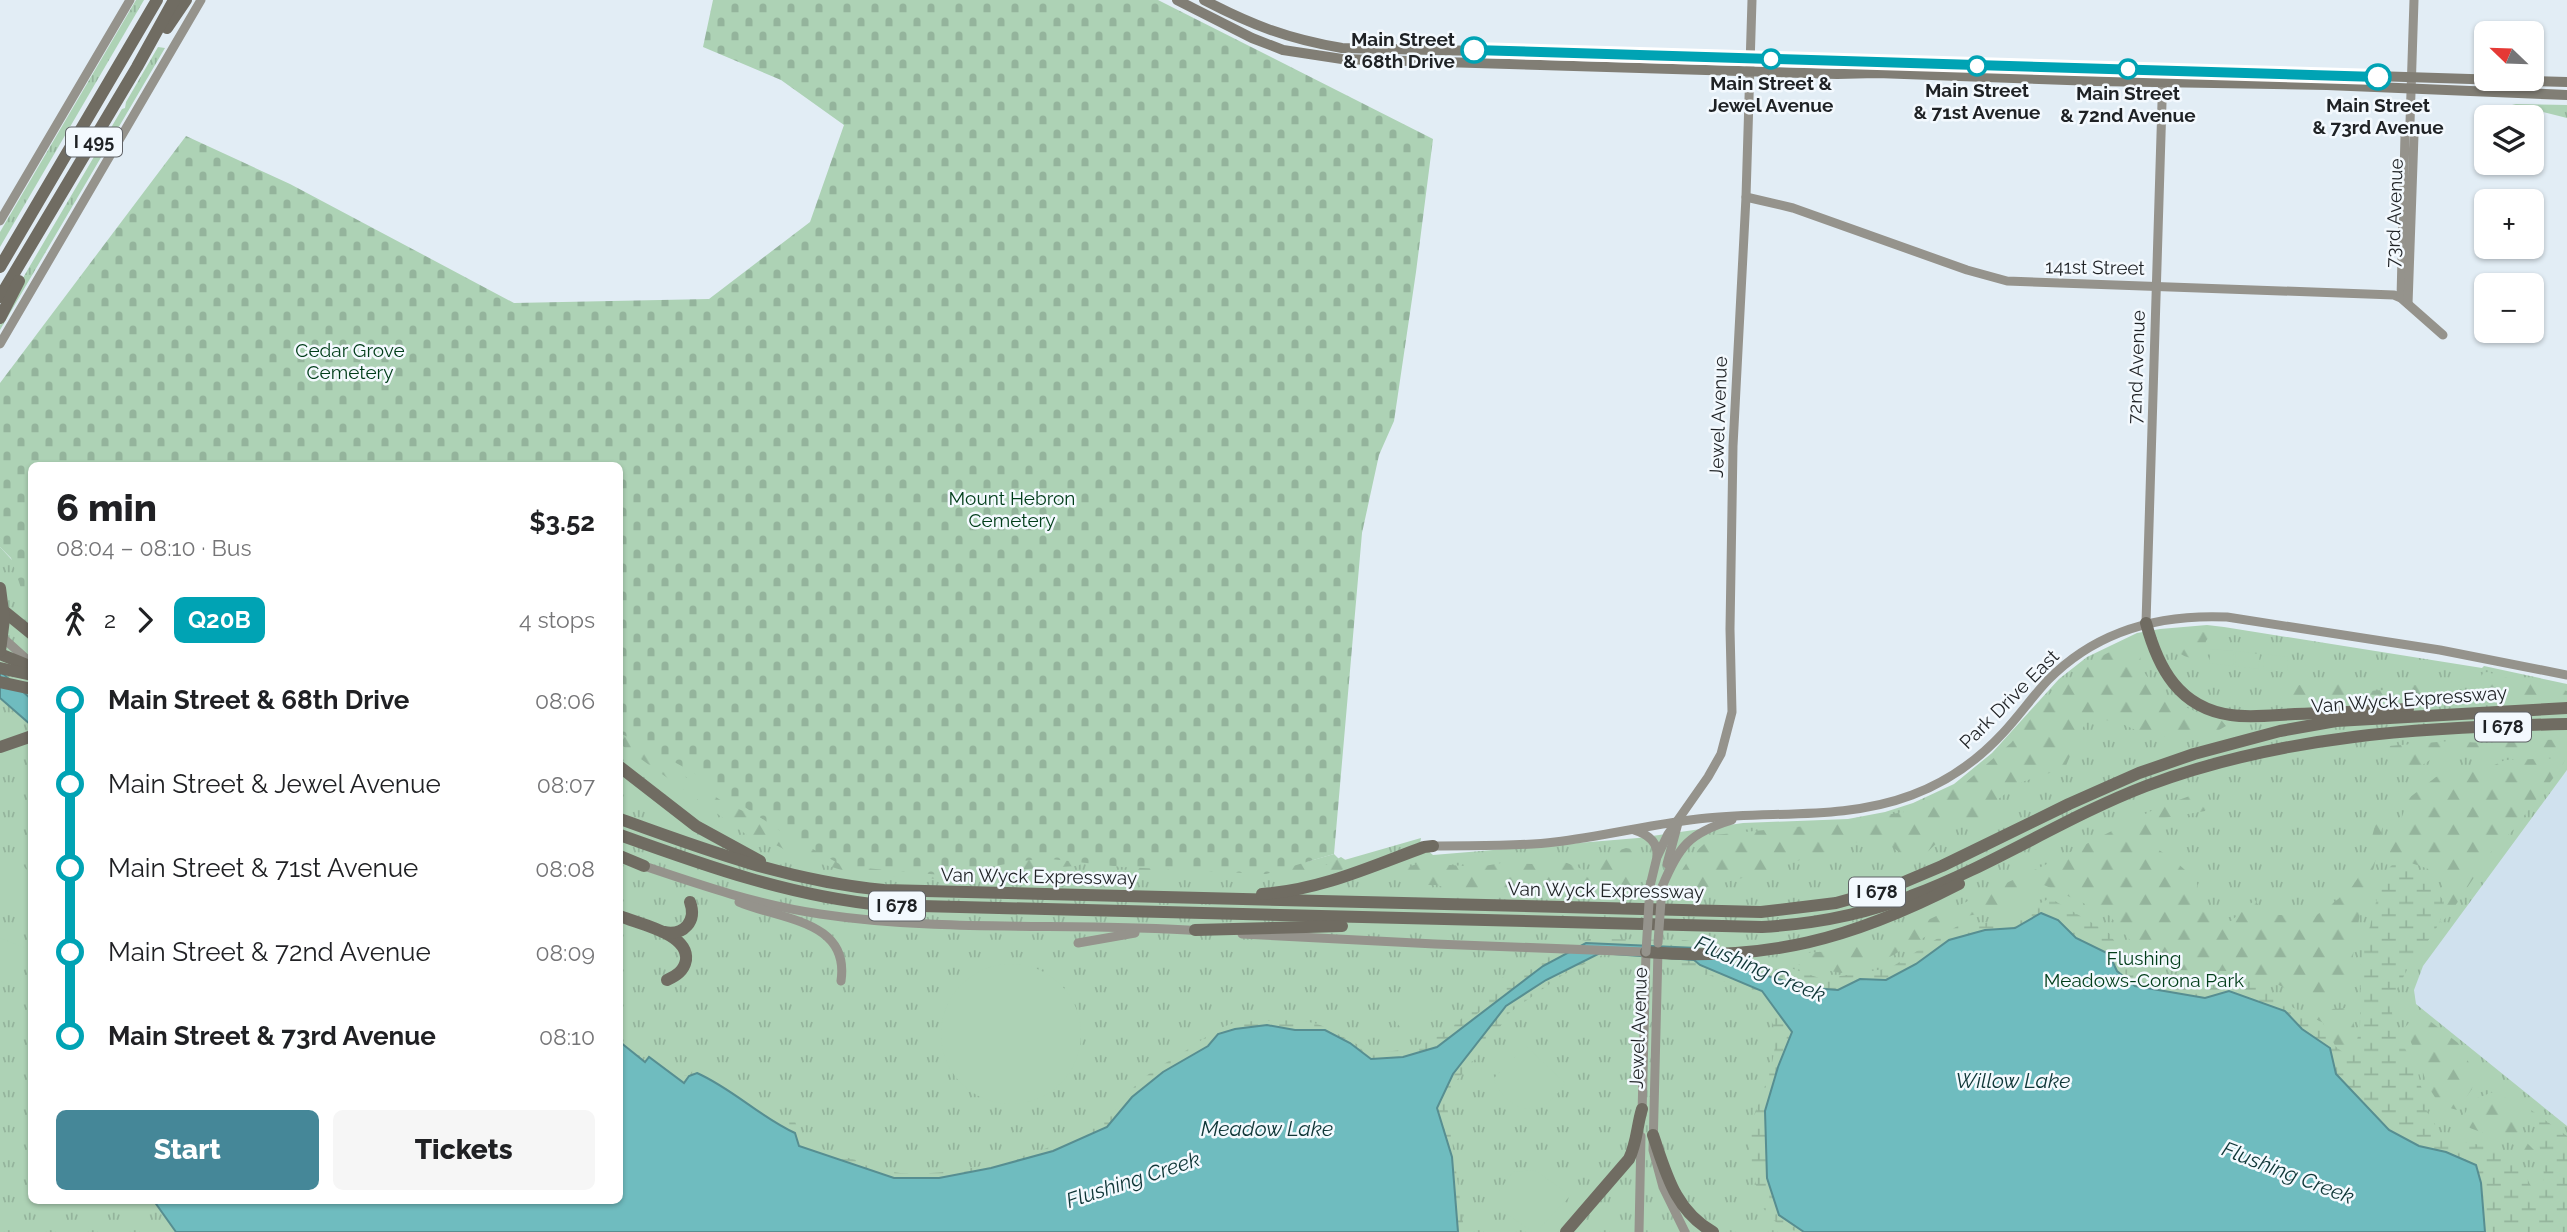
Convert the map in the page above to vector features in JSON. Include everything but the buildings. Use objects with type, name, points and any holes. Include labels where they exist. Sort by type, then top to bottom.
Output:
[{"type":"highway","points":[[136,36],[149,0]]},
{"type":"highway","name":"I 495","points":[[0,267],[157,0]]},
{"type":"highway","name":"I 495","points":[[0,297],[50,216],[174,0]]},
{"type":"highway","points":[[137,67],[186,0]]},
{"type":"highway","points":[[0,318],[50,216]]},
{"type":"highway","points":[[0,259],[18,236]]},
{"type":"highway","points":[[0,589],[4,619],[0,652],[28,664]]},
{"type":"highway","points":[[0,609],[28,631]]},
{"type":"highway","points":[[2146,622],[2156,657],[2175,685],[2206,708],[2231,715],[2490,706],[2538,709]]},
{"type":"highway","points":[[0,668],[28,674]]},
{"type":"highway","points":[[0,682],[28,688]]},
{"type":"highway","name":"Van Wyck Expressway","points":[[623,820],[734,860],[789,875],[845,886],[893,891],[1723,912],[1798,909],[1854,898],[1907,881],[2113,784],[2167,763],[2280,730],[2336,721],[2567,708]]},
{"type":"highway","name":"Van Wyck Expressway","points":[[623,836],[748,880],[804,894],[862,903],[928,908],[1742,928],[1819,921],[1904,899],[1948,881],[2136,790],[2199,768],[2270,749],[2369,734],[2567,724]]},
{"type":"highway","points":[[0,747],[28,737]]},
{"type":"highway","points":[[623,769],[707,833],[789,875]]},
{"type":"highway","points":[[1185,899],[1311,888],[1433,846]]},
{"type":"highway","points":[[1652,952],[1745,953],[1794,946],[1834,936],[1913,908],[1972,877],[2009,851]]},
{"type":"highway","points":[[623,858],[644,866]]},
{"type":"highway","points":[[664,932],[678,933],[687,926],[693,915],[690,902]]},
{"type":"highway","points":[[623,917],[673,937],[686,955],[683,969],[667,980]]},
{"type":"highway","points":[[1195,930],[1533,923]]},
{"type":"highway","points":[[1566,1232],[1629,1158],[1642,1109]]},
{"type":"highway","points":[[1653,1135],[1667,1180],[1675,1195],[1693,1218],[1713,1232]]},
{"type":"main road","points":[[1177,0],[1283,50],[1342,59],[1751,71],[2163,76]]},
{"type":"main road","points":[[1204,0],[1291,38],[1342,48],[1751,58],[2163,76],[2412,83],[2567,82]]},
{"type":"main road","points":[[2412,83],[2567,95]]},
{"type":"street","points":[[0,221],[130,0]]},
{"type":"street","points":[[0,344],[201,0]]},
{"type":"street","name":"Jewel Avenue","points":[[1685,1232],[1660,1180],[1654,1158],[1655,1022],[1650,886],[1657,857],[1668,834],[1717,761],[1728,734],[1732,712],[1730,629],[1733,446],[1746,197],[1752,0]]},
{"type":"street","name":"73rd Avenue","points":[[2404,301],[2414,135],[2410,123],[2414,0]]},
{"type":"street","name":"72nd Avenue","points":[[2146,622],[2163,76]]},
{"type":"street","name":"141st Street","points":[[1746,197],[1793,208],[1994,278],[2029,283],[2394,295],[2404,301]]},
{"type":"street","points":[[2404,301],[2443,335]]},
{"type":"street","name":"Park Drive East","points":[[1433,846],[1553,842],[1678,821],[1858,810],[1893,802],[1930,788],[1958,771],[1986,750],[2049,679],[2065,665],[2107,638],[2146,622],[2196,616],[2227,617],[2417,646],[2567,674]]},
{"type":"street","points":[[0,635],[28,662]]},
{"type":"street","points":[[1662,887],[1675,856],[1694,836],[1714,825],[1748,815]]},
{"type":"street","name":"Jewel Avenue","points":[[1639,1232],[1644,1037],[1652,952],[1662,887],[1678,821]]},
{"type":"street","points":[[1632,829],[1652,839],[1657,848],[1657,857]]},
{"type":"street","points":[[644,866],[709,888],[782,908],[859,919],[915,923],[1195,930],[1482,947],[1652,952]]},
{"type":"street","points":[[709,888],[748,906],[822,931],[832,939],[841,955],[841,981]]},
{"type":"street","points":[[1078,943],[1163,930]]},
{"type":"shaded area","points":[[2567,770],[2567,1131],[2404,1003],[2413,970]]},
{"type":"green space","points":[[136,0],[144,0],[0,247],[0,232]]},
{"type":"green space","name":"Mount Hebron Cemetery","points":[[713,0],[1158,0],[1433,139],[1394,421],[1379,455],[1362,533],[1334,854],[1266,874],[1122,867],[1042,858],[941,875],[843,866],[779,830],[691,771],[623,735],[623,462],[28,462],[28,609],[11,558],[0,547],[0,383],[186,136],[290,184],[514,303],[709,299],[810,222],[844,125],[781,80],[703,47]]},
{"type":"green space","points":[[158,47],[165,48],[0,330],[17,288],[125,108]]},
{"type":"green space","points":[[2512,104],[2567,105],[2567,118],[2544,112],[2544,105]]},
{"type":"green space","name":"Flushing Meadows-Corona Park","points":[[0,547],[12,560],[28,562],[28,1204],[623,1204],[623,718],[1037,840],[1306,862],[1334,854],[1341,861],[1421,838],[1420,844],[1433,855],[1638,838],[1743,823],[1848,819],[1885,812],[1913,803],[1954,784],[1992,753],[2059,679],[2087,657],[2137,633],[2160,629],[2207,625],[2224,627],[2482,668],[2484,666],[2567,684],[2567,770],[2423,966],[2414,990],[2416,1004],[2567,1126],[2567,1232],[0,1232]]},
{"type":"green space","points":[[2212,633],[2206,641],[2202,658],[2186,657],[2173,648],[2174,640],[2185,634]]},
{"type":"green space","points":[[2131,644],[2140,652],[2141,669],[2164,697],[2214,720],[2222,721],[2226,726],[2219,730],[2180,738],[2149,736],[2120,723],[2091,717],[2081,730],[2065,768],[2022,782],[1994,802],[1998,814],[1994,821],[1978,822],[1954,815],[1939,841],[1920,859],[1905,856],[1876,836],[1746,877],[1684,893],[1675,888],[1677,878],[1691,856],[1714,835],[1837,823],[1904,812],[1965,783],[2011,743],[2053,690],[2100,657],[2123,645]]},
{"type":"green space","points":[[2211,649],[2234,651],[2233,666],[2209,663]]},
{"type":"green space","points":[[2236,651],[2260,654],[2258,669],[2235,666]]},
{"type":"green space","points":[[2264,654],[2288,657],[2287,672],[2263,670]]},
{"type":"green space","points":[[2483,673],[2518,681],[2538,681],[2567,691],[2567,696],[2458,700],[2408,696],[2376,701],[2367,697],[2367,691],[2383,690],[2398,683],[2425,686],[2441,695],[2469,693],[2476,687]]},
{"type":"green space","points":[[2306,683],[2338,684],[2347,690],[2349,698],[2344,704],[2292,702],[2288,694],[2293,687]]},
{"type":"green space","points":[[623,728],[658,749],[684,776],[725,803],[849,863],[934,871],[994,862],[1022,848],[1102,842],[1131,858],[1167,863],[1177,855],[1183,841],[1326,865],[1341,857],[1347,861],[1336,876],[1322,873],[1287,876],[1191,856],[1164,872],[1134,870],[1104,857],[1076,866],[1013,870],[951,879],[905,878],[848,872],[796,856],[778,846],[747,835],[623,746]]},
{"type":"green space","points":[[2567,739],[2567,748],[2563,749],[2460,751],[2433,758],[2418,768],[2406,771],[2376,747],[2450,741],[2483,743]]},
{"type":"green space","points":[[2564,758],[2561,768],[2513,830],[2491,852],[2451,912],[2438,926],[2443,912],[2444,896],[2441,881],[2436,875],[2428,869],[2399,859],[2387,868],[2391,846],[2409,798],[2436,777],[2470,766],[2475,769],[2488,768],[2505,760]]},
{"type":"green space","points":[[2195,794],[2208,795],[2210,802],[2205,811],[2165,818],[2164,840],[2159,850],[2196,880],[2203,908],[2218,922],[2231,921],[2255,900],[2264,914],[2314,917],[2349,891],[2364,869],[2378,813],[2384,819],[2374,867],[2361,907],[2347,993],[2310,1003],[2267,978],[2227,971],[2170,970],[2156,965],[2140,952],[2109,915],[2044,885],[2015,903],[1991,912],[1960,917],[1879,963],[1841,973],[1794,964],[1790,959],[1802,953],[1835,951],[1879,943],[2047,864],[2157,808]]},
{"type":"green space","points":[[1626,848],[1637,850],[1640,855],[1634,893],[1555,895],[1449,889],[1437,885],[1417,885],[1405,880],[1402,872],[1407,867],[1421,863],[1479,867],[1501,863],[1533,864],[1548,860],[1567,863],[1584,870],[1595,868],[1611,853]]},
{"type":"green space","points":[[10,853],[28,871],[27,926],[0,899],[0,863]]},
{"type":"green space","points":[[2398,859],[2413,865],[2444,901],[2442,916],[2435,931],[2408,968],[2397,989],[2392,1013],[2396,1032],[2418,1073],[2427,1112],[2444,1138],[2480,1145],[2518,1161],[2534,1192],[2544,1181],[2544,1172],[2531,1110],[2567,1136],[2567,1232],[2485,1232],[2481,1183],[2446,1152],[2419,1146],[2389,1130],[2336,1074],[2330,1048],[2302,1029],[2285,1011],[2229,991],[2206,998],[2135,986],[2117,971],[2109,954],[2076,938],[2058,920],[2041,913],[2015,928],[1985,930],[1886,980],[1860,979],[1838,990],[1811,988],[1742,969],[1697,948],[1586,943],[1483,1009],[1437,1047],[1403,1057],[1371,1059],[1350,1043],[1324,1030],[1295,1030],[1267,1025],[1218,1034],[1208,1046],[1163,1072],[1132,1097],[1107,1127],[1053,1151],[991,1168],[939,1178],[894,1178],[798,1146],[795,1133],[773,1123],[715,1081],[689,1076],[696,1065],[701,1064],[776,1118],[795,1122],[806,1138],[822,1149],[895,1172],[923,1174],[949,1171],[1005,1161],[1083,1133],[1108,1117],[1134,1087],[1152,1072],[1215,1031],[1235,1023],[1272,1020],[1309,1022],[1359,1045],[1363,1051],[1393,1051],[1421,1044],[1447,1030],[1470,1010],[1488,988],[1515,970],[1554,951],[1589,939],[1685,940],[1710,945],[1742,965],[1782,965],[1822,979],[1890,968],[1959,925],[2008,921],[2050,898],[2109,933],[2132,968],[2188,982],[2253,980],[2292,1007],[2323,1023],[2335,1046],[2349,1057],[2354,1053],[2360,1027],[2361,962],[2383,874]]},
{"type":"green space","points":[[0,938],[28,949],[28,959],[18,988],[0,981]]},
{"type":"green space","points":[[1600,953],[1606,953],[1561,976],[1509,1013],[1491,1041],[1456,1081],[1446,1098],[1463,1221],[1462,1232],[1458,1232],[1452,1157],[1437,1108],[1453,1074],[1506,1006],[1546,980]]},
{"type":"green space","points":[[1668,956],[1690,957],[1700,965],[1762,991],[1792,1033],[1778,1067],[1766,1111],[1779,1215],[1804,1232],[1784,1227],[1767,1214],[1756,1186],[1751,1161],[1750,1131],[1769,1074],[1775,1044],[1770,1018],[1746,993],[1725,981],[1666,962]]},
{"type":"green space","points":[[1011,964],[1038,969],[1060,985],[1076,1007],[1081,1034],[1076,1061],[1060,1083],[1038,1099],[1011,1104],[984,1099],[962,1083],[946,1061],[941,1034],[946,1007],[962,985],[984,969]]},
{"type":"green space","points":[[1413,990],[1432,1011],[1407,1034],[1387,1013]]},
{"type":"green space","points":[[2312,1010],[2352,1010],[2355,1030],[2354,1049],[2450,1148],[2335,1046],[2323,1023],[2306,1014]]},
{"type":"green space","points":[[2411,1014],[2421,1014],[2458,1043],[2474,1072],[2472,1089],[2457,1110],[2440,1105],[2429,1088],[2405,1027],[2411,1021]]},
{"type":"green space","points":[[1526,1046],[1565,1083],[1547,1103],[1528,1109],[1509,1100],[1493,1079]]},
{"type":"green space","points":[[651,1055],[689,1076],[684,1083],[649,1057]]},
{"type":"green space","points":[[2493,1092],[2508,1099],[2515,1109],[2523,1139],[2541,1157],[2540,1162],[2513,1144],[2470,1128],[2462,1119],[2472,1100]]},
{"type":"green space","points":[[1534,1170],[1571,1195],[1536,1232],[1499,1209],[1499,1191],[1513,1172]]},
{"type":"water","points":[[0,671],[28,696],[28,722],[0,698]]},
{"type":"water","points":[[2041,913],[2058,920],[2076,938],[2109,954],[2117,971],[2135,986],[2205,998],[2229,991],[2285,1011],[2302,1029],[2330,1048],[2336,1074],[2389,1130],[2419,1146],[2446,1152],[2476,1165],[2481,1183],[2485,1232],[1804,1232],[1779,1215],[1767,1178],[1765,1111],[1792,1032],[1762,991],[1694,960],[1600,953],[1546,980],[1506,1006],[1453,1074],[1437,1108],[1452,1157],[1458,1232],[176,1232],[156,1204],[623,1204],[623,1044],[645,1062],[649,1057],[684,1083],[689,1076],[697,1073],[710,1080],[795,1133],[799,1146],[894,1178],[939,1178],[991,1168],[1053,1151],[1107,1127],[1132,1097],[1163,1072],[1208,1046],[1218,1034],[1235,1029],[1267,1025],[1295,1030],[1325,1030],[1350,1043],[1371,1059],[1403,1057],[1437,1047],[1543,966],[1586,943],[1697,948],[1742,969],[1811,988],[1838,990],[1860,979],[1886,980],[1916,964],[1949,940],[1985,930],[2015,928]]},
{"type":"bus line","name":"Q20B","points":[[1474,50],[2378,77]]},
{"type":"place","name":"Main Street & 68th Drive","points":[[1474,50]]},
{"type":"place","name":"Main Street & Jewel Avenue","points":[[1771,59]]},
{"type":"place","name":"Main Street & 71st Avenue","points":[[1977,66]]},
{"type":"place","name":"Main Street & 72nd Avenue","points":[[2128,69]]},
{"type":"place","name":"Main Street & 73rd Avenue","points":[[2378,77]]},
{"type":"park label","name":"Cedar Grove Cemetery","points":[[350,361]]},
{"type":"water label","name":"Flushing Creek","points":[[1760,969]]},
{"type":"water label","name":"Willow Lake","points":[[2013,1081]]},
{"type":"water label","name":"Meadow Lake","points":[[1267,1129]]},
{"type":"water label","name":"Flushing Creek","points":[[2288,1173]]},
{"type":"water label","name":"Flushing Creek","points":[[1133,1180]]}]
